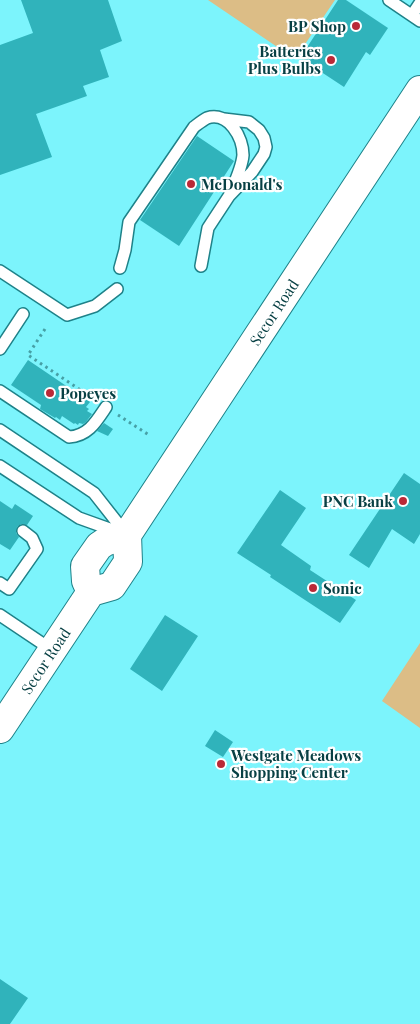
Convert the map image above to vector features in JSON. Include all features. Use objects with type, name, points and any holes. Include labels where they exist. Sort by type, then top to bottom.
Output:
[{"type":"main road","name":"Secor Road","points":[[0,729],[91,592],[112,586],[128,562],[127,535],[420,90]]},
{"type":"lane","points":[[389,0],[416,18],[420,3]]},
{"type":"lane","points":[[120,268],[129,222],[194,127],[208,118],[249,122],[259,130],[264,138],[266,147],[264,154],[252,172],[229,196],[208,228],[201,266]]},
{"type":"lane","points":[[218,118],[229,123],[237,131],[242,144],[243,157],[229,196]]},
{"type":"lane","points":[[0,271],[67,315],[95,306],[117,289]]},
{"type":"lane","points":[[0,349],[23,314]]},
{"type":"lane","points":[[0,391],[69,438],[79,437],[87,432],[95,424],[106,407]]},
{"type":"lane","points":[[0,430],[94,493],[127,535]]},
{"type":"lane","points":[[0,466],[79,518],[127,535]]},
{"type":"lane","points":[[0,583],[9,589],[37,549],[32,538],[23,531]]},
{"type":"lane","points":[[0,615],[52,650]]},
{"type":"path","points":[[45,329],[28,354],[149,435]]},
{"type":"shaded area","points":[[208,0],[335,0],[295,59]]},
{"type":"shaded area","points":[[420,643],[420,728],[382,701]]},
{"type":"building","points":[[21,0],[108,0],[122,41],[100,50],[109,77],[83,86],[87,96],[36,114],[52,157],[0,175],[0,45],[33,33]]},
{"type":"building","points":[[338,0],[346,0],[388,28],[370,55],[366,52],[344,87],[300,58]]},
{"type":"building","name":"McDonald's","points":[[197,136],[234,161],[179,246],[140,220]]},
{"type":"building","name":"Popeyes","points":[[28,360],[90,402],[86,407],[89,409],[87,411],[92,414],[86,422],[83,424],[79,423],[78,425],[62,416],[60,420],[55,418],[40,409],[41,405],[11,385]]},
{"type":"building","points":[[104,423],[113,429],[108,436],[97,431]]},
{"type":"building","name":"PNC Bank","points":[[404,473],[420,484],[420,534],[414,544],[392,529],[369,568],[349,555]]},
{"type":"building","points":[[280,490],[306,508],[281,545],[311,566],[310,570],[356,600],[340,623],[237,553]]},
{"type":"building","points":[[0,501],[12,509],[15,504],[33,516],[27,525],[21,524],[17,527],[16,533],[19,537],[10,550],[0,544]]},
{"type":"building","points":[[165,615],[198,636],[162,691],[130,669]]},
{"type":"building","points":[[215,730],[233,742],[223,757],[205,746]]},
{"type":"building","points":[[0,979],[28,998],[10,1024],[0,1024]]},
{"type":"place","name":"BP Shop","points":[[356,26]]},
{"type":"place","name":"Batteries Plus Bulbs","points":[[331,60]]},
{"type":"place","name":"McDonald's","points":[[191,184]]},
{"type":"place","name":"Popeyes","points":[[50,393]]},
{"type":"place","name":"PNC Bank","points":[[403,501]]},
{"type":"place","name":"Sonic","points":[[313,588]]},
{"type":"place","name":"Westgate Meadows Shopping Center","points":[[221,764]]}]
